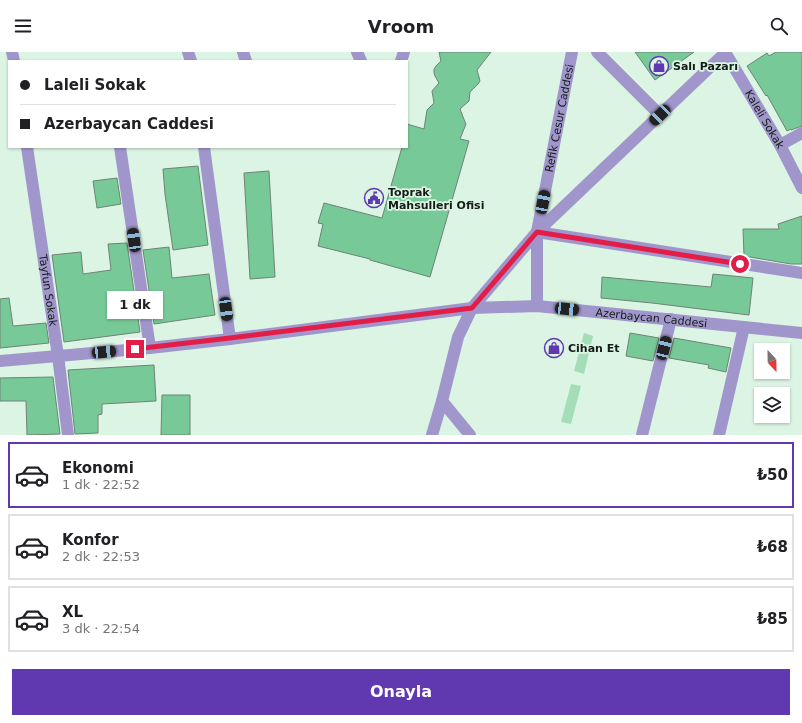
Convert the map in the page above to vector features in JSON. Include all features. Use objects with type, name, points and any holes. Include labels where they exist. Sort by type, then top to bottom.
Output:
[{"type":"street","name":"Refik Cesur Caddesi","points":[[537,306],[537,232],[572,52]]},
{"type":"street","points":[[598,52],[660,115]]},
{"type":"street","points":[[432,435],[458,337],[472,308],[537,232],[725,52]]},
{"type":"street","name":"Kaleli Sokak","points":[[725,52],[780,146],[802,188]]},
{"type":"street","points":[[780,146],[802,133]]},
{"type":"street","name":"Tayfun Sokak","points":[[27,148],[58,356],[68,435]]},
{"type":"street","points":[[120,148],[150,348]]},
{"type":"street","points":[[204,148],[230,338]]},
{"type":"street","points":[[537,232],[802,273]]},
{"type":"street","name":"Azerbaycan Caddesi","points":[[0,361],[150,348],[472,308],[537,306],[802,334]]},
{"type":"street","points":[[642,435],[671,319]]},
{"type":"street","points":[[719,435],[744,327]]},
{"type":"street","points":[[442,401],[470,435]]},
{"type":"green space","points":[[584,333],[593,336],[584,374],[574,371]]},
{"type":"green space","points":[[571,384],[581,386],[571,424],[561,422]]},
{"type":"building","points":[[439,52],[491,52],[477,70],[480,81],[470,92],[469,101],[460,109],[466,124],[460,139],[469,141],[430,277],[370,259],[318,246],[323,224],[318,223],[324,203],[382,218],[402,148],[408,148],[408,124],[424,129],[427,110],[434,103],[432,91],[439,83],[435,76],[434,69],[441,61]]},
{"type":"building","name":"Salı Pazarı","points":[[635,52],[694,52],[655,80]]},
{"type":"building","points":[[776,52],[802,52],[802,126],[787,131],[767,95],[766,96],[747,66],[767,53],[769,56]]},
{"type":"building","points":[[198,166],[208,245],[173,250],[163,169]]},
{"type":"building","points":[[269,171],[275,277],[250,279],[244,173]]},
{"type":"building","points":[[117,178],[121,204],[97,208],[93,181]]},
{"type":"building","points":[[802,216],[802,264],[791,264],[744,256],[743,229],[779,229],[778,224]]},
{"type":"building","points":[[127,243],[140,332],[64,342],[52,255],[81,252],[83,274],[111,270],[108,244]]},
{"type":"building","points":[[169,247],[172,278],[209,274],[215,315],[154,324],[143,250]]},
{"type":"building","points":[[713,274],[753,278],[749,315],[601,298],[602,277],[711,287]]},
{"type":"building","points":[[9,298],[13,326],[46,323],[49,343],[0,348],[0,299]]},
{"type":"building","points":[[630,333],[659,338],[653,361],[626,356]]},
{"type":"building","points":[[674,338],[731,348],[726,372],[708,368],[709,365],[669,358]]},
{"type":"building","points":[[154,365],[156,401],[102,404],[102,414],[98,415],[98,433],[75,434],[68,370]]},
{"type":"building","points":[[53,377],[60,434],[27,435],[26,401],[0,401],[0,378]]},
{"type":"building","points":[[162,395],[190,395],[190,435],[161,435]]},
{"type":"place","name":"Salı Pazarı","points":[[659,66]]},
{"type":"place","name":"Toprak Mahsulleri Ofisi","points":[[374,198]]},
{"type":"place","name":"Cihan Et","points":[[554,348]]},
{"type":"route","points":[[135,349],[472,308],[537,232],[740,264]]}]
